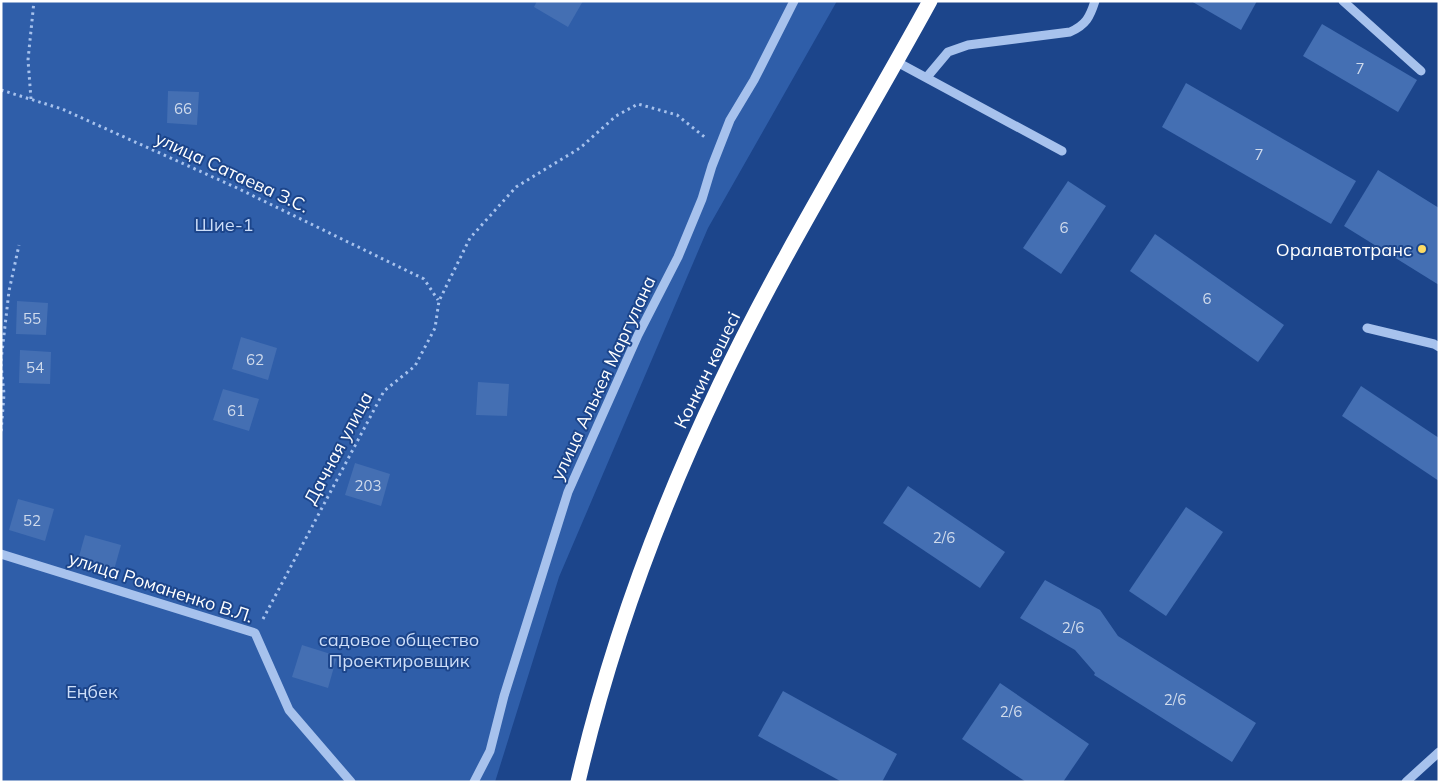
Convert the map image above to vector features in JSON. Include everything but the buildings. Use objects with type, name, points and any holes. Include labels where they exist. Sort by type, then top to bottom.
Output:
[{"type":"highway","name":"Конкин көшесі","points":[[578,782],[605,675],[645,558],[681,467],[720,382],[768,290],[930,1]]},
{"type":"street","name":"улица Алькея Маргулана","points":[[474,782],[490,751],[504,696],[568,492],[638,335],[678,257],[702,199],[730,120],[754,80],[794,1]]},
{"type":"street","points":[[927,78],[948,52],[968,45],[1070,32],[1082,27],[1090,17],[1095,1]]},
{"type":"street","points":[[1344,1],[1421,71]]},
{"type":"street","points":[[897,62],[1062,151]]},
{"type":"street","points":[[1367,328],[1434,344],[1439,347]]},
{"type":"street","name":"улица Романенко В.Л.","points":[[1,554],[255,633],[289,710],[351,782]]},
{"type":"street","points":[[1406,782],[1439,752]]},
{"type":"path","points":[[31,99],[28,60],[34,1]]},
{"type":"path","name":"улица Сатаева З.С.","points":[[1,90],[62,109],[234,187],[424,279],[439,301]]},
{"type":"path","name":"Дачная улица","points":[[255,633],[384,391],[415,366],[435,328],[439,301],[470,238],[516,187],[580,148],[616,116],[638,104],[677,115],[719,148]]},
{"type":"path","points":[[1,433],[4,394],[1,363],[9,290],[19,245]]},
{"type":"green space","points":[[1,1],[837,1],[708,228],[559,577],[495,782],[1,782]]},
{"type":"place","name":"Оралавтотранс","points":[[1422,249]]},
{"type":"park label","name":"Шие-1","points":[[224,224]]},
{"type":"park label","name":"садовое общество Проектировщик","points":[[399,649]]},
{"type":"park label","name":"Еңбек","points":[[92,691]]}]
